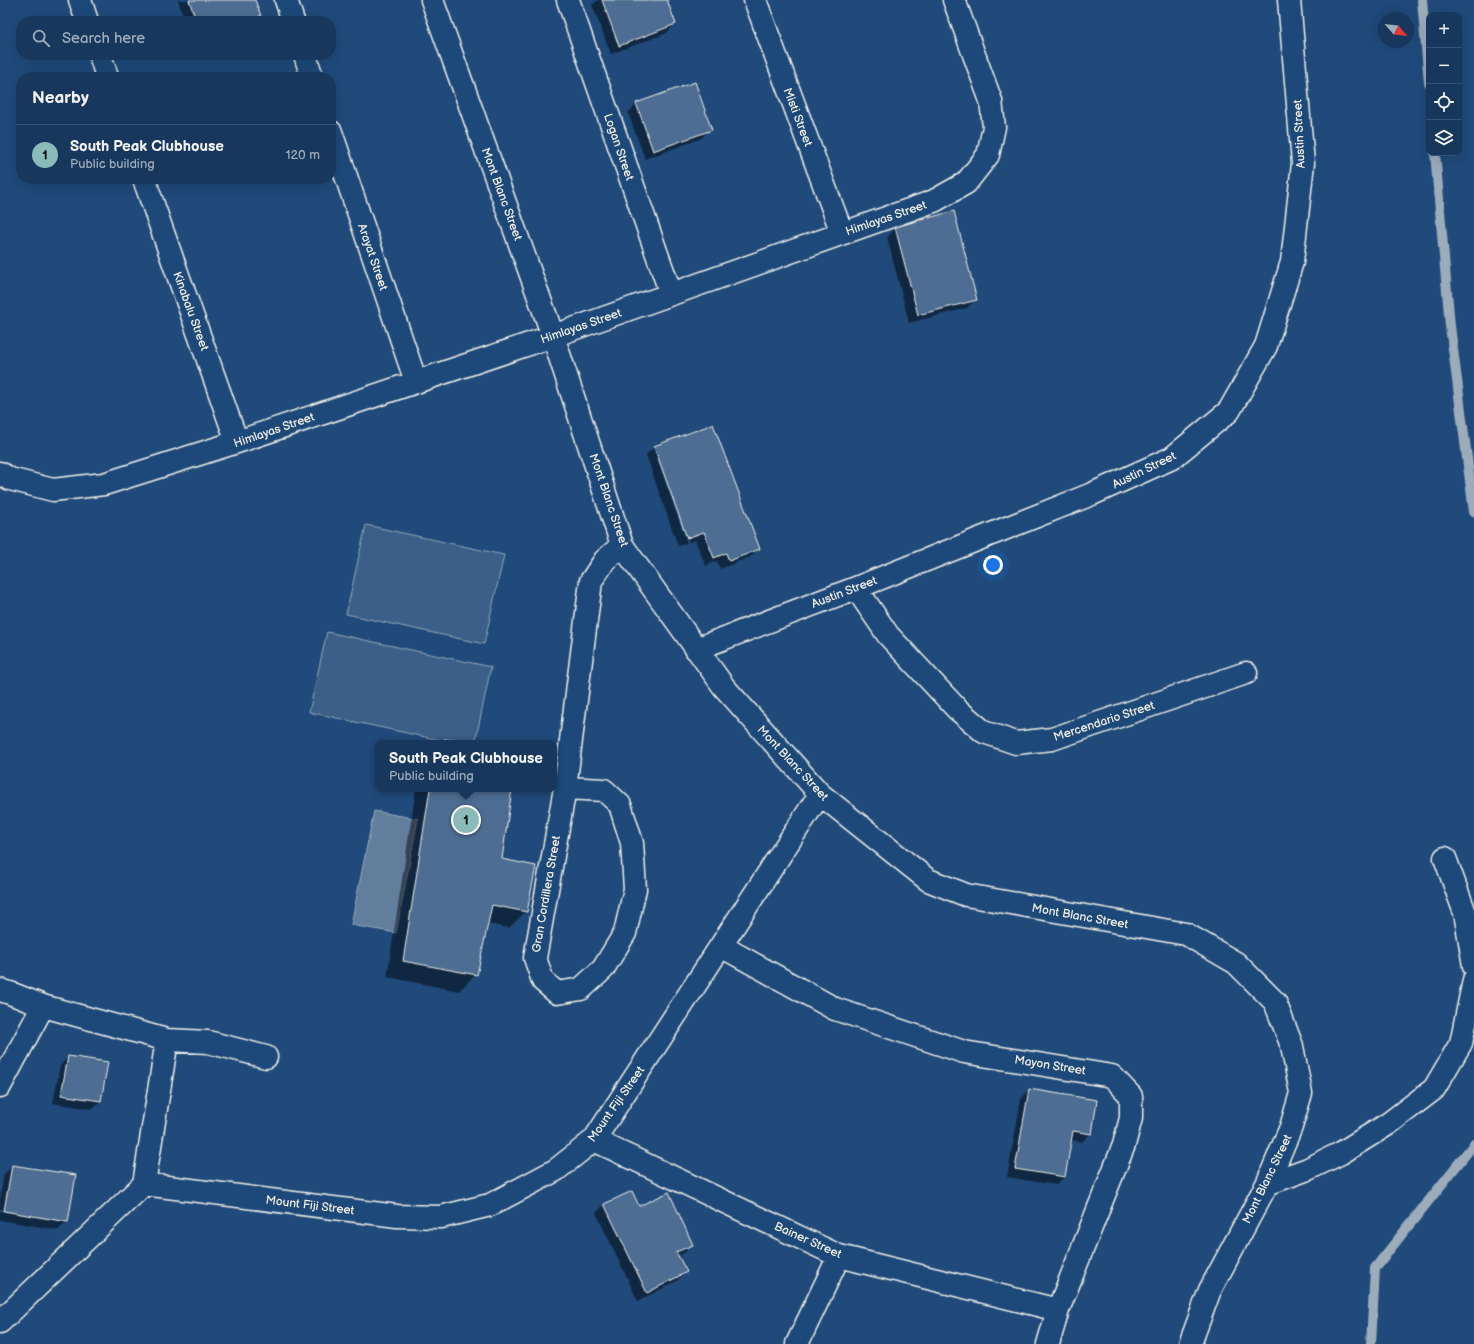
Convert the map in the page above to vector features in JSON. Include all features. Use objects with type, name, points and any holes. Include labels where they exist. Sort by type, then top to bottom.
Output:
[{"type":"street","points":[[80,0],[86,16]]},
{"type":"street","points":[[286,0],[291,16]]},
{"type":"street","name":"Mont Blanc Street","points":[[432,0],[553,336],[622,545],[724,687],[820,794],[928,880],[966,895],[1186,934],[1236,963],[1275,1002],[1292,1046],[1301,1093],[1291,1127],[1267,1184],[1210,1290],[1190,1344]]},
{"type":"street","name":"Logan Street","points":[[568,0],[671,294]]},
{"type":"street","name":"Misti Street","points":[[754,0],[842,233]]},
{"type":"street","name":"Himlayas Street","points":[[0,473],[10,478],[53,490],[104,484],[237,442],[553,336],[934,201],[966,183],[988,154],[994,127],[991,101],[954,0]]},
{"type":"street","name":"Austin Street","points":[[696,649],[856,588],[1092,494],[1172,458],[1229,411],[1266,346],[1292,262],[1303,163],[1289,0]]},
{"type":"street","points":[[102,60],[105,72]]},
{"type":"street","points":[[307,60],[310,72]]},
{"type":"street","name":"Arayat Street","points":[[336,147],[416,382]]},
{"type":"street","name":"Kinabalu Street","points":[[146,184],[237,442]]},
{"type":"street","name":"Gran Cordillera Street","points":[[565,788],[604,790],[620,805],[632,843],[635,889],[625,933],[603,969],[580,989],[557,994],[543,981],[535,958],[565,788],[590,581],[605,560],[622,545]]},
{"type":"street","name":"Mercendario Street","points":[[856,588],[888,635],[957,709],[984,732],[1016,743],[1052,739],[1246,673]]},
{"type":"street","name":"Mount Fiji Street","points":[[144,1184],[397,1216],[441,1217],[490,1205],[556,1170],[594,1140],[820,794]]},
{"type":"street","points":[[1445,858],[1465,913],[1474,966]]},
{"type":"street","name":"Mayon Street","points":[[721,946],[835,1009],[964,1052],[1112,1076],[1131,1096],[1131,1118],[1124,1146],[1058,1310],[1048,1344]]},
{"type":"street","points":[[1267,1184],[1308,1169],[1341,1153],[1388,1124],[1434,1089],[1461,1043],[1474,980]]},
{"type":"street","points":[[0,990],[43,1006],[167,1040],[208,1042],[266,1057]]},
{"type":"street","points":[[0,1086],[43,1006]]},
{"type":"street","points":[[0,1322],[144,1184],[167,1040]]},
{"type":"street","name":"Bainer Street","points":[[594,1140],[839,1256],[1058,1310]]},
{"type":"street","points":[[797,1344],[839,1256]]},
{"type":"shaded area","points":[[366,525],[504,555],[484,644],[346,614]]},
{"type":"shaded area","points":[[327,632],[491,667],[476,740],[439,740],[309,712]]},
{"type":"shaded area","points":[[374,811],[418,819],[396,933],[351,925]]},
{"type":"building","points":[[189,0],[255,0],[261,16],[194,16]]},
{"type":"building","points":[[602,0],[667,0],[676,24],[619,46]]},
{"type":"building","points":[[695,82],[712,130],[653,151],[636,103]]},
{"type":"building","points":[[954,211],[977,300],[918,315],[895,227]]},
{"type":"building","points":[[713,424],[760,549],[729,561],[726,553],[714,558],[704,532],[687,538],[654,446]]},
{"type":"building","points":[[430,792],[512,792],[502,859],[536,866],[527,912],[492,905],[477,975],[403,961]]},
{"type":"building","points":[[68,1056],[108,1062],[101,1101],[61,1095]]},
{"type":"building","points":[[1029,1089],[1097,1100],[1092,1134],[1073,1131],[1065,1177],[1015,1169]]},
{"type":"building","points":[[12,1165],[76,1175],[68,1222],[4,1211]]},
{"type":"building","points":[[632,1191],[639,1206],[669,1192],[693,1245],[676,1252],[687,1272],[647,1293],[604,1204]]},
{"type":"waterway","points":[[1422,0],[1426,48]]},
{"type":"waterway","points":[[1435,156],[1450,326],[1474,512]]},
{"type":"waterway","points":[[1371,1344],[1375,1268],[1474,1144]]},
{"type":"place","name":"South Peak Clubhouse","points":[[466,820]]}]
